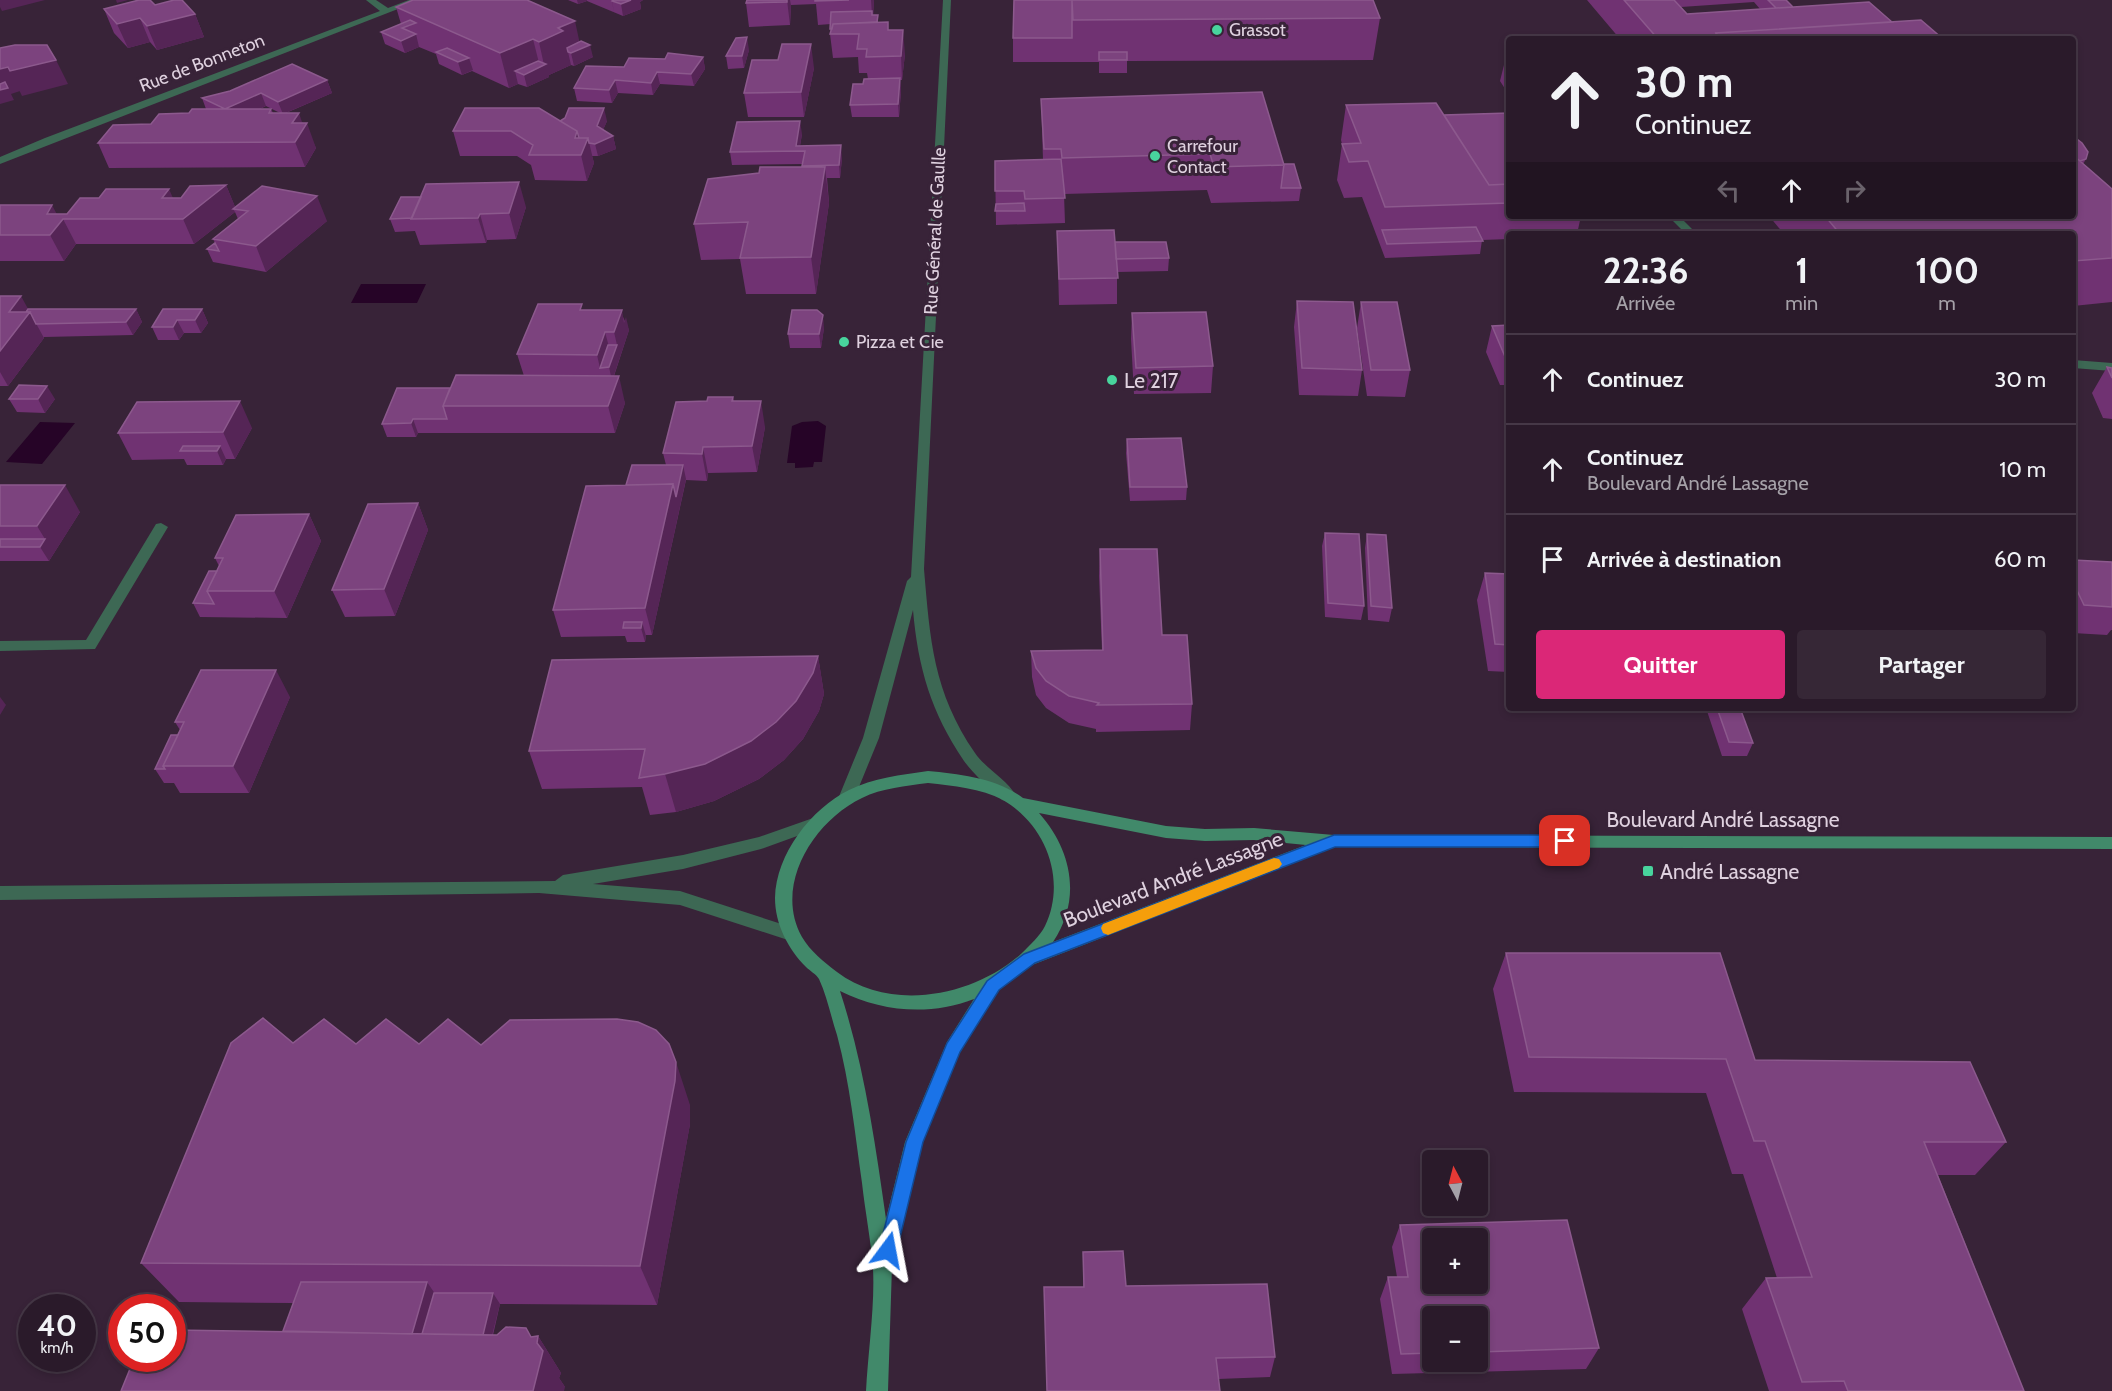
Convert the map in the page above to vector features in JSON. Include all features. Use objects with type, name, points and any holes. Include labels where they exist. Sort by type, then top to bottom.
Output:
[{"type":"main road","points":[[928,777],[969,781],[1013,799],[1045,828],[1060,859],[1063,894],[1053,928],[1029,959],[993,985],[951,999],[906,1003],[862,994],[826,975],[806,957],[791,934],[783,906],[785,876],[797,847],[816,823],[846,799],[886,783],[928,777]]},
{"type":"main road","name":"Boulevard André Lassagne","points":[[1013,799],[1166,832],[1205,835],[1254,834],[1334,841],[2112,843]]},
{"type":"main road","name":"Boulevard André Lassagne","points":[[1029,959],[1334,841]]},
{"type":"main road","points":[[826,975],[846,1037],[862,1114],[883,1270],[877,1391]]},
{"type":"main road","points":[[883,1270],[914,1142],[953,1048],[993,985]]},
{"type":"street","points":[[370,0],[387,11]]},
{"type":"street","name":"Rue de Bonneton","points":[[0,161],[48,140],[417,0]]},
{"type":"street","name":"Rue Général de Gaulle","points":[[947,0],[917,569],[923,642],[935,694],[970,758],[1013,799]]},
{"type":"street","points":[[1676,219],[1689,231]]},
{"type":"street","points":[[2076,364],[2112,367]]},
{"type":"street","points":[[0,646],[90,645],[161,527]]},
{"type":"street","name":"Rue Général de Gaulle","points":[[846,799],[871,738],[917,569]]},
{"type":"street","points":[[540,886],[683,862],[761,843],[816,823]]},
{"type":"street","points":[[0,893],[540,886],[680,898],[791,934]]},
{"type":"shaded area","points":[[361,284],[426,284],[417,303],[351,303]]},
{"type":"shaded area","points":[[818,421],[826,426],[822,462],[814,462],[813,467],[795,468],[795,463],[787,463],[792,426],[802,422]]},
{"type":"shaded area","points":[[40,422],[75,423],[42,464],[6,462]]},
{"type":"building","points":[[139,0],[150,0],[155,5],[182,0],[195,14],[147,26],[140,18],[117,24],[104,9]]},
{"type":"building","points":[[413,0],[527,0],[575,21],[558,28],[563,31],[539,42],[533,39],[500,53],[396,7]]},
{"type":"building","points":[[613,0],[631,0],[621,4]]},
{"type":"building","points":[[747,0],[787,0],[787,2],[746,3]]},
{"type":"building","points":[[1014,0],[1072,0],[1072,38],[1013,38]]},
{"type":"building","points":[[1072,0],[1373,0],[1380,18],[1073,20]]},
{"type":"building","points":[[1624,0],[1674,0],[1687,14],[1869,2],[1892,22],[1716,33],[1715,36],[1655,36]]},
{"type":"building","points":[[1768,0],[1786,0],[1793,7],[1776,8]]},
{"type":"building","points":[[872,11],[872,15],[878,15],[877,22],[833,24],[830,29],[831,12]]},
{"type":"building","points":[[410,20],[416,23],[402,28],[416,34],[401,41],[381,32]]},
{"type":"building","points":[[1921,20],[1940,36],[1718,36],[1716,33]]},
{"type":"building","points":[[888,22],[888,30],[903,30],[901,56],[866,57],[867,49],[857,49],[859,34],[830,34],[833,24]]},
{"type":"building","points":[[747,37],[742,56],[726,56],[736,38]]},
{"type":"building","points":[[581,41],[590,45],[571,53],[568,52],[567,48]]},
{"type":"building","points":[[782,44],[811,44],[801,92],[744,93],[752,60],[778,60]]},
{"type":"building","points":[[15,45],[47,45],[56,60],[10,71],[8,67],[0,69],[0,48]]},
{"type":"building","points":[[447,48],[469,58],[458,62],[436,52]]},
{"type":"building","points":[[1099,52],[1127,52],[1127,60],[1099,60]]},
{"type":"building","points":[[668,53],[703,57],[691,74],[657,72],[651,83],[615,80],[609,90],[574,88],[586,66],[624,67],[629,58],[665,59]]},
{"type":"building","points":[[538,61],[546,64],[524,75],[515,71]]},
{"type":"building","points":[[292,64],[327,80],[278,102],[261,93],[225,109],[202,98],[230,91]]},
{"type":"building","points":[[900,78],[898,104],[850,105],[853,84],[863,84],[864,79]]},
{"type":"building","points":[[5,82],[8,88],[0,90],[0,84]]},
{"type":"building","points":[[1262,92],[1284,165],[1214,167],[1210,154],[1062,158],[1061,149],[1044,149],[1041,99]]},
{"type":"building","points":[[1436,103],[1489,185],[1506,184],[1506,203],[1385,207],[1368,161],[1349,162],[1342,144],[1361,143],[1346,105]]},
{"type":"building","points":[[465,108],[539,108],[577,131],[575,138],[588,138],[581,155],[529,155],[533,145],[511,131],[453,131]]},
{"type":"building","points":[[569,108],[604,108],[597,126],[613,136],[595,144],[589,143],[588,138],[579,138],[577,131],[560,121],[565,118]]},
{"type":"building","points":[[192,109],[271,109],[269,113],[299,113],[292,123],[307,123],[295,142],[98,143],[113,125],[151,124],[159,114],[189,113]]},
{"type":"building","points":[[1506,113],[1506,184],[1489,185],[1444,115]]},
{"type":"building","points":[[800,121],[796,146],[841,145],[839,165],[802,166],[805,151],[730,152],[737,122]]},
{"type":"building","points":[[2076,138],[2088,152],[2086,159],[2080,161],[2076,158]]},
{"type":"building","points":[[2076,158],[2112,189],[2112,258],[2076,261],[2076,231],[1838,231],[1828,219],[2076,219]]},
{"type":"building","points":[[1061,159],[1065,198],[1025,199],[1024,191],[995,191],[995,161]]},
{"type":"building","points":[[1284,164],[1294,164],[1301,188],[1281,188]]},
{"type":"building","points":[[760,167],[825,167],[811,257],[740,258],[748,222],[694,224],[708,179],[759,173]]},
{"type":"building","points":[[519,182],[509,213],[480,214],[478,218],[411,219],[426,184]]},
{"type":"building","points":[[226,185],[183,219],[63,219],[50,235],[0,235],[0,205],[52,205],[47,214],[67,214],[80,198],[99,198],[106,189],[169,189],[162,198],[181,198],[190,186]]},
{"type":"building","points":[[262,186],[317,196],[256,246],[213,239],[248,211],[233,209]]},
{"type":"building","points":[[401,197],[421,197],[412,218],[390,219]]},
{"type":"building","points":[[1024,203],[1025,211],[995,211],[996,204]]},
{"type":"building","points":[[1476,227],[1483,241],[1387,244],[1382,230]]},
{"type":"building","points":[[1114,230],[1118,278],[1059,279],[1057,231]]},
{"type":"building","points":[[1115,242],[1166,242],[1169,258],[1116,259]]},
{"type":"building","points":[[215,243],[219,251],[207,249]]},
{"type":"building","points":[[0,296],[21,296],[9,312],[30,312],[0,351]]},
{"type":"building","points":[[1297,301],[1353,302],[1362,370],[1302,368]]},
{"type":"building","points":[[1361,302],[1397,302],[1410,370],[1371,370]]},
{"type":"building","points":[[538,304],[582,304],[580,310],[622,310],[614,332],[605,332],[597,355],[517,354]]},
{"type":"building","points":[[28,309],[136,309],[126,322],[36,324],[30,312],[26,312]]},
{"type":"building","points":[[163,309],[202,309],[195,320],[177,320],[173,327],[152,327]]},
{"type":"building","points":[[792,310],[817,310],[823,315],[819,334],[788,334]]},
{"type":"building","points":[[1206,312],[1213,366],[1136,368],[1132,313]]},
{"type":"building","points":[[1506,325],[1506,359],[1492,326]]},
{"type":"building","points":[[608,345],[617,345],[609,367],[600,368]]},
{"type":"building","points":[[2107,367],[2112,368],[2112,378]]},
{"type":"building","points":[[456,375],[619,376],[608,406],[443,406]]},
{"type":"building","points":[[19,385],[47,386],[38,399],[9,399]]},
{"type":"building","points":[[397,388],[450,388],[443,406],[447,419],[413,419],[411,423],[382,424]]},
{"type":"building","points":[[708,397],[733,397],[732,401],[761,401],[752,446],[703,447],[702,454],[663,453],[676,402],[707,401]]},
{"type":"building","points":[[240,401],[223,432],[118,433],[137,402]]},
{"type":"building","points":[[1181,438],[1187,487],[1130,487],[1127,439]]},
{"type":"building","points":[[183,446],[220,446],[217,451],[180,451]]},
{"type":"building","points":[[632,465],[683,465],[676,497],[673,484],[626,485]]},
{"type":"building","points":[[673,484],[645,608],[553,610],[586,486]]},
{"type":"building","points":[[0,485],[65,485],[37,526],[0,526]]},
{"type":"building","points":[[418,503],[384,589],[332,590],[368,504]]},
{"type":"building","points":[[309,514],[274,591],[207,591],[223,558],[215,558],[236,515]]},
{"type":"building","points":[[1325,533],[1359,534],[1364,606],[1328,603]]},
{"type":"building","points":[[1367,534],[1386,535],[1392,608],[1371,606]]},
{"type":"building","points":[[0,539],[45,539],[40,547],[0,547]]},
{"type":"building","points":[[1100,549],[1157,549],[1162,635],[1187,635],[1192,704],[1097,705],[1099,703],[1069,696],[1046,681],[1036,668],[1031,651],[1103,650]]},
{"type":"building","points":[[2076,560],[2112,562],[2112,607],[2084,605],[2076,588]]},
{"type":"building","points":[[209,571],[217,571],[207,591],[214,604],[193,603]]},
{"type":"building","points":[[1485,573],[1506,574],[1506,645],[1495,644]]},
{"type":"building","points":[[624,622],[642,622],[641,628],[623,628]]},
{"type":"building","points":[[818,656],[813,673],[796,701],[776,722],[751,741],[705,764],[639,778],[645,749],[529,751],[552,660]]},
{"type":"building","points":[[201,670],[276,670],[233,766],[163,766],[184,722],[175,722]]},
{"type":"building","points":[[1718,711],[1741,711],[1753,743],[1729,742]]},
{"type":"building","points":[[171,735],[178,735],[163,766],[165,769],[155,769]]},
{"type":"building","points":[[1506,953],[1720,953],[1755,1060],[1970,1062],[2006,1142],[1924,1142],[2024,1391],[1848,1391],[1844,1381],[1802,1382],[1766,1278],[1812,1277],[1765,1141],[1754,1141],[1726,1059],[1529,1057]]},
{"type":"building","points":[[263,1018],[293,1043],[324,1019],[356,1044],[386,1019],[419,1044],[448,1019],[481,1045],[510,1020],[617,1019],[638,1022],[656,1030],[669,1044],[676,1062],[675,1081],[640,1266],[141,1263],[231,1043]]},
{"type":"building","points":[[1567,1220],[1599,1348],[1488,1352],[1488,1306],[1422,1306],[1422,1353],[1401,1354],[1388,1277],[1408,1277],[1400,1225]]},
{"type":"building","points":[[1123,1251],[1126,1286],[1267,1284],[1275,1357],[1216,1358],[1220,1391],[1047,1391],[1044,1287],[1084,1287],[1083,1252]]},
{"type":"building","points":[[301,1282],[427,1282],[412,1334],[283,1331]]},
{"type":"building","points":[[434,1293],[493,1293],[483,1335],[422,1334]]},
{"type":"building","points":[[506,1327],[526,1328],[531,1337],[538,1336],[537,1343],[543,1351],[533,1391],[121,1391],[129,1372],[186,1372],[186,1330],[497,1335]]},
{"type":"slow traffic","points":[[1108,928],[1274,864]]},
{"type":"place","name":"Grassot","points":[[1217,30]]},
{"type":"place","name":"Carrefour Contact","points":[[1155,156]]},
{"type":"place","name":"Pizza et Cie","points":[[844,342]]},
{"type":"place","name":"Le 217","points":[[1112,380]]},
{"type":"place","name":"André Lassagne","points":[[1648,871]]},
{"type":"route","points":[[888,1250],[914,1142],[953,1048],[993,985],[1029,959],[1334,841],[1565,841]]}]
